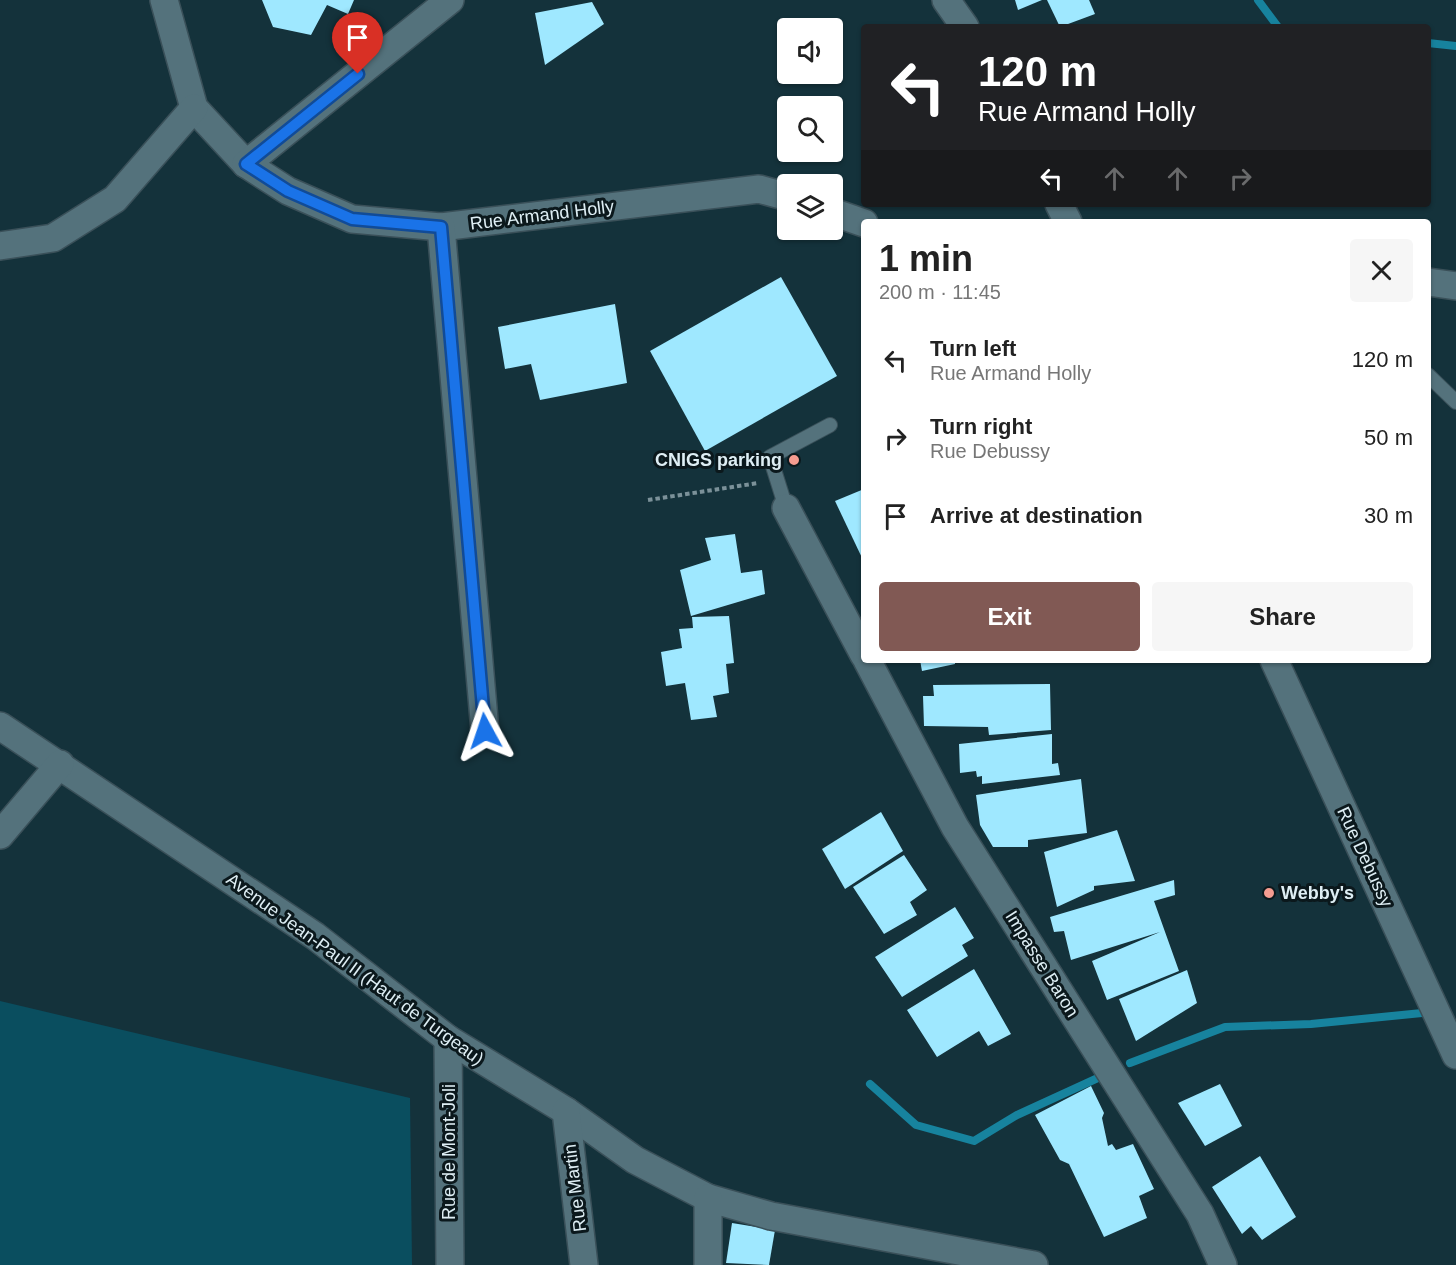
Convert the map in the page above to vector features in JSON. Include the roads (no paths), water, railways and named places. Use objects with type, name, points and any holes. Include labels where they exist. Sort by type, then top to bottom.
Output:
[{"type":"street","name":"Rue Armand Holly","points":[[164,0],[194,108],[246,164],[288,191],[352,219],[441,227],[759,189],[777,194]]},
{"type":"street","points":[[246,164],[450,0]]},
{"type":"street","points":[[946,0],[963,24]]},
{"type":"street","points":[[0,246],[53,238],[115,199],[194,108]]},
{"type":"street","points":[[843,216],[861,222]]},
{"type":"street","points":[[441,227],[485,731]]},
{"type":"street","points":[[1431,282],[1456,286]]},
{"type":"street","points":[[786,508],[861,649]]},
{"type":"street","name":"Impasse Baron","points":[[869,663],[955,826],[1200,1214],[1223,1265]]},
{"type":"street","name":"Rue Debussy","points":[[1275,663],[1456,1054]]},
{"type":"street","name":"Avenue Jean-Paul II (Haut de Turgeau)","points":[[0,726],[315,936],[448,1040],[566,1111],[635,1160],[708,1198],[771,1216],[1034,1265]]},
{"type":"street","points":[[0,835],[60,764]]},
{"type":"street","name":"Rue de Mont-Joli","points":[[448,1040],[450,1265]]},
{"type":"street","name":"Rue Martin","points":[[566,1111],[584,1265]]},
{"type":"street","points":[[708,1198],[708,1265]]},
{"type":"lane","points":[[1431,378],[1456,402]]},
{"type":"lane","points":[[786,508],[770,457],[830,425]]},
{"type":"waterway","points":[[1258,0],[1276,24]]},
{"type":"waterway","points":[[1431,43],[1456,46]]},
{"type":"waterway","points":[[1130,1063],[1225,1027],[1311,1024],[1422,1013]]},
{"type":"waterway","points":[[870,1084],[916,1125],[974,1141],[1017,1115],[1100,1077]]},
{"type":"place","name":"CNIGS parking","points":[[794,460]]},
{"type":"place","name":"Webby's","points":[[1269,893]]}]
